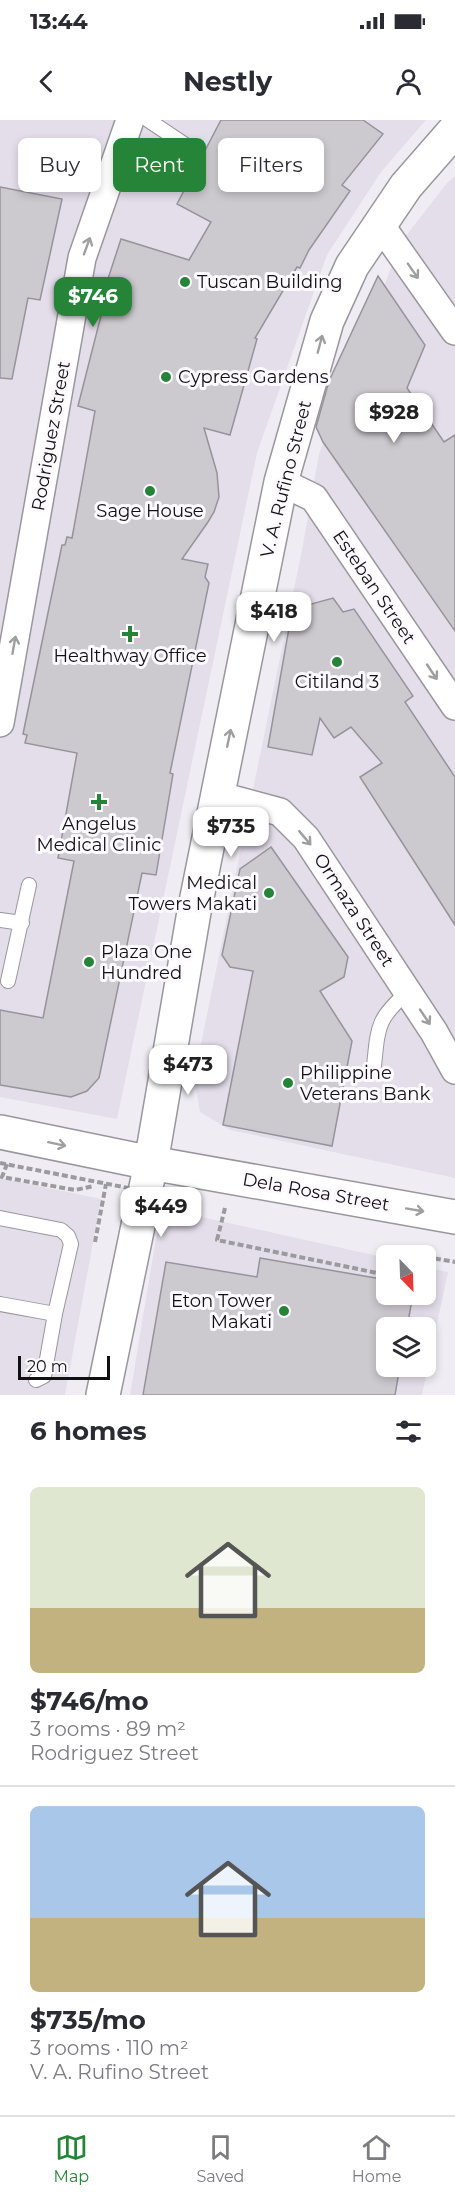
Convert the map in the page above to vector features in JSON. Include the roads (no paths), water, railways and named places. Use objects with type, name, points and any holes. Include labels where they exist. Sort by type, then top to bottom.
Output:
[{"type":"street","name":"Rodriguez Street","points":[[0,723],[82,258],[130,120]]},
{"type":"street","name":"V. A. Rufino Street","points":[[103,1395],[151,1163],[194,912],[281,482],[327,321],[352,266],[406,186],[455,130]]},
{"type":"street","points":[[380,223],[455,331]]},
{"type":"street","name":"Esteban Street","points":[[281,482],[314,498],[455,706]]},
{"type":"street","name":"Ormaza Street","points":[[217,795],[280,812],[306,838],[434,1032],[455,1070]]},
{"type":"street","name":"Dela Rosa Street","points":[[0,1132],[151,1163],[455,1217]]},
{"type":"lane","points":[[148,120],[175,138]]},
{"type":"lane","points":[[8,981],[29,885]]},
{"type":"lane","points":[[0,921],[22,923]]},
{"type":"lane","points":[[374,1065],[381,1019],[408,992]]},
{"type":"lane","points":[[0,1218],[61,1230],[68,1236],[71,1244],[44,1376],[36,1380]]},
{"type":"lane","points":[[0,1305],[55,1314]]},
{"type":"place","name":"Tuscan Building","points":[[185,282]]},
{"type":"place","name":"Cypress Gardens","points":[[166,377]]},
{"type":"place","name":"Sage House","points":[[150,491]]},
{"type":"place","name":"Healthway Office","points":[[130,634]]},
{"type":"place","name":"Citiland 3","points":[[337,662]]},
{"type":"place","name":"Angelus Medical Clinic","points":[[99,802]]},
{"type":"place","name":"Medical Towers Makati","points":[[269,893]]},
{"type":"place","name":"Plaza One Hundred","points":[[89,962]]},
{"type":"place","name":"Philippine Veterans Bank","points":[[288,1083]]},
{"type":"place","name":"Eton Tower Makati","points":[[284,1311]]}]
